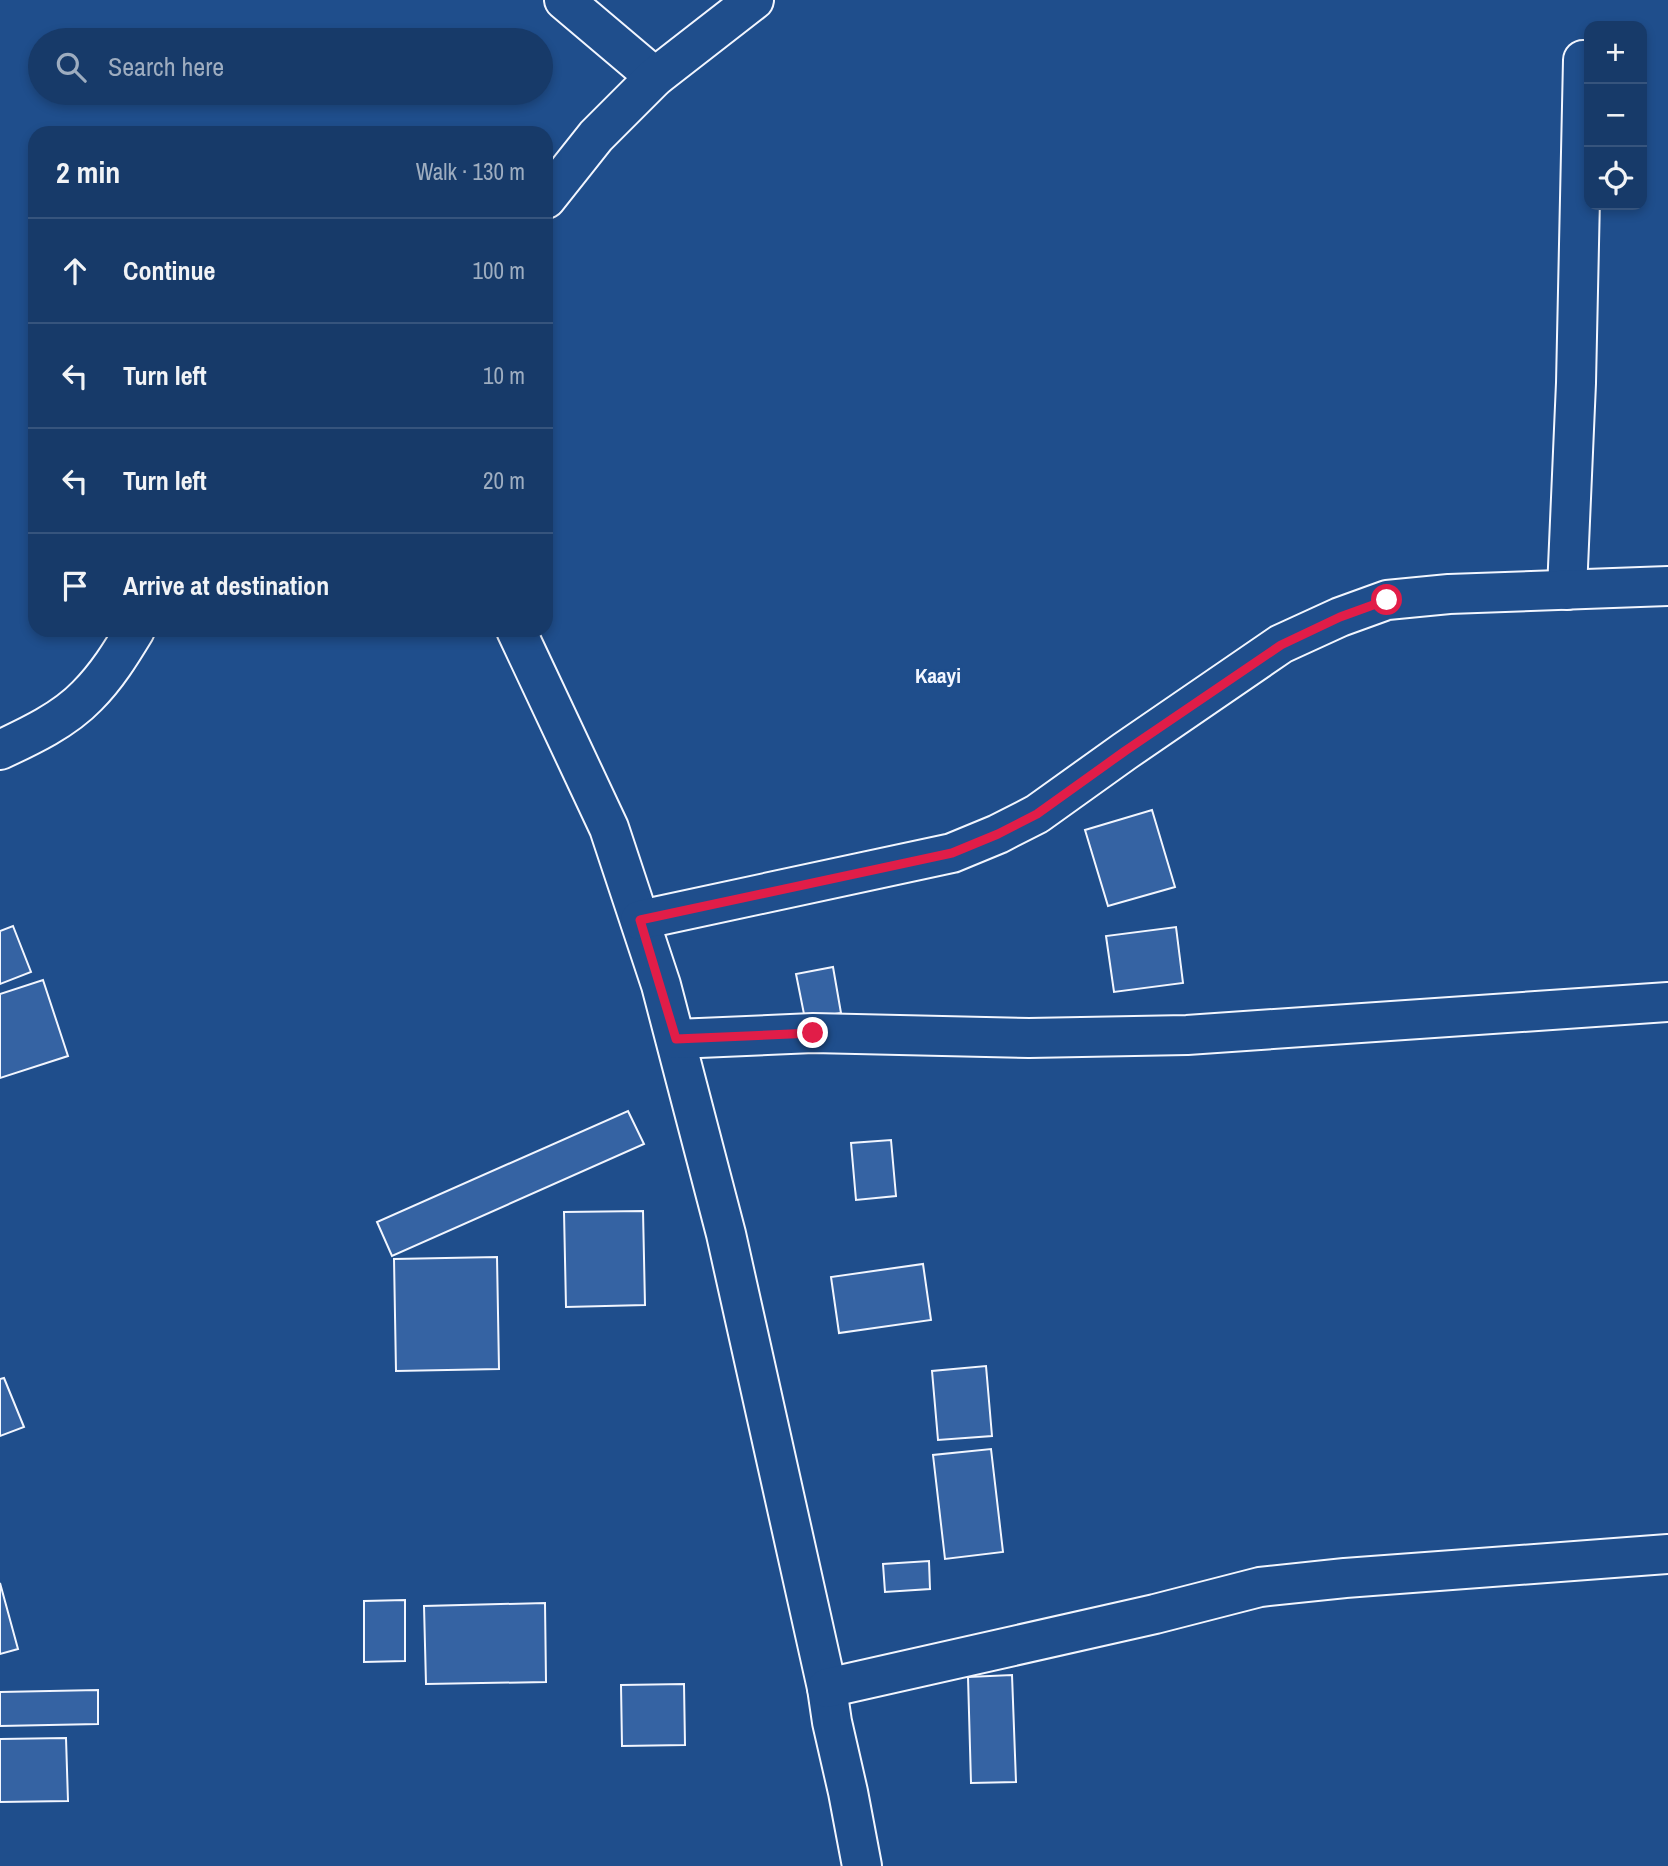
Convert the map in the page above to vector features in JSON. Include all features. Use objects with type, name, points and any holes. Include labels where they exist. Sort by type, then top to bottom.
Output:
[{"type":"street","points":[[564,0],[655,77]]},
{"type":"street","points":[[553,190],[596,136],[655,77],[754,0]]},
{"type":"street","points":[[1567,590],[1576,383],[1583,60]]},
{"type":"street","points":[[640,920],[952,853],[998,834],[1037,814],[1281,645],[1340,617],[1387,600],[1449,594],[1668,586]]},
{"type":"street","points":[[0,750],[51,724],[86,697],[114,665],[131,637]]},
{"type":"street","points":[[519,637],[609,828],[676,1039],[726,1234],[827,1688],[862,1866]]},
{"type":"street","points":[[676,1039],[813,1033],[1028,1038],[1187,1035],[1668,1002]]},
{"type":"street","points":[[827,1688],[1155,1615],[1260,1587],[1345,1578],[1668,1554]]},
{"type":"building","points":[[1152,810],[1175,887],[1108,906],[1085,830]]},
{"type":"building","points":[[13,926],[31,972],[0,984],[0,931]]},
{"type":"building","points":[[1176,927],[1183,983],[1114,992],[1106,936]]},
{"type":"building","points":[[833,967],[841,1013],[805,1019],[796,974]]},
{"type":"building","points":[[43,980],[68,1056],[0,1078],[0,994]]},
{"type":"building","points":[[628,1111],[644,1144],[392,1256],[377,1222]]},
{"type":"building","points":[[891,1140],[896,1196],[856,1200],[851,1143]]},
{"type":"building","points":[[643,1211],[645,1305],[566,1307],[564,1212]]},
{"type":"building","points":[[497,1257],[499,1369],[396,1371],[394,1259]]},
{"type":"building","points":[[923,1264],[931,1320],[839,1333],[831,1277]]},
{"type":"building","points":[[986,1366],[992,1436],[938,1440],[932,1371]]},
{"type":"building","points":[[4,1378],[24,1427],[0,1436],[0,1379]]},
{"type":"building","points":[[991,1449],[1003,1552],[945,1559],[933,1455]]},
{"type":"building","points":[[929,1561],[930,1589],[885,1592],[883,1564]]},
{"type":"building","points":[[0,1583],[18,1649],[0,1654]]},
{"type":"building","points":[[405,1600],[405,1661],[364,1662],[364,1601]]},
{"type":"building","points":[[545,1603],[546,1682],[426,1684],[424,1606]]},
{"type":"building","points":[[1012,1675],[1016,1782],[971,1783],[968,1677]]},
{"type":"building","points":[[684,1684],[685,1745],[622,1746],[621,1685]]},
{"type":"building","points":[[98,1690],[98,1724],[0,1726],[0,1692]]},
{"type":"building","points":[[66,1738],[68,1801],[0,1802],[0,1739]]},
{"type":"district","name":"Kaayi","points":[[938,676]]},
{"type":"route","points":[[813,1033],[676,1039],[640,920],[952,853],[998,834],[1037,814],[1281,645],[1340,617],[1387,600]]}]
